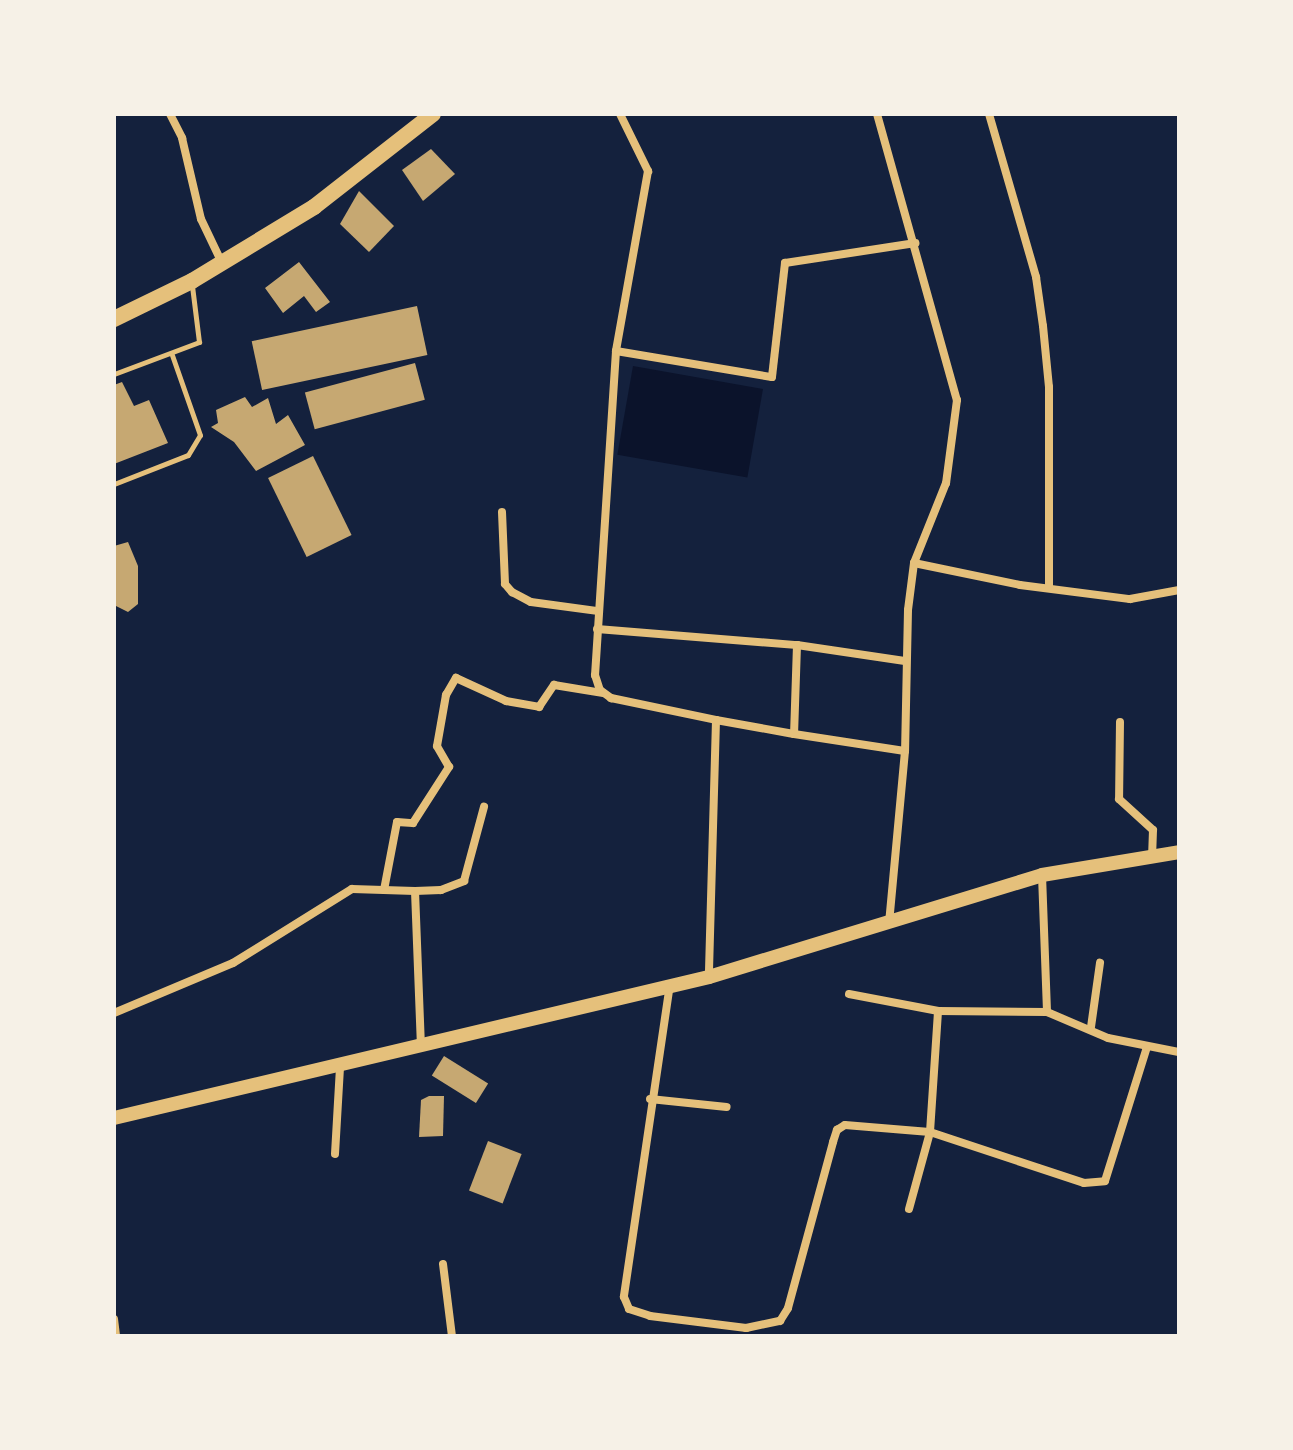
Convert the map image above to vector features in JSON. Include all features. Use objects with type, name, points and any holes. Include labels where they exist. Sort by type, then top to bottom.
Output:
[{"type":"main road","points":[[114,319],[192,281],[314,207],[433,114]]},
{"type":"street","points":[[170,114],[182,138],[201,219],[222,263]]},
{"type":"street","points":[[604,693],[595,675],[616,351],[648,171],[620,114]]},
{"type":"street","points":[[877,114],[957,400],[946,483],[914,563],[905,661],[905,751],[889,923]]},
{"type":"street","points":[[989,114],[1036,277],[1043,326],[1049,387],[1049,587]]},
{"type":"street","points":[[616,351],[772,377],[785,263],[915,243]]},
{"type":"street","points":[[502,512],[505,584],[512,592],[531,602],[598,611]]},
{"type":"street","points":[[914,563],[1130,599],[1179,590]]},
{"type":"street","points":[[597,629],[797,645],[905,661]]},
{"type":"street","points":[[794,734],[797,645]]},
{"type":"street","points":[[384,890],[397,822],[413,823],[449,767],[437,746],[446,695],[456,678],[506,701],[539,707],[554,685],[604,693],[716,720],[905,751]]},
{"type":"street","points":[[709,977],[716,720]]},
{"type":"street","points":[[1120,722],[1119,799],[1153,830],[1152,858]]},
{"type":"street","points":[[114,1013],[233,963],[352,889],[441,890],[464,881],[484,807]]},
{"type":"street","points":[[114,1118],[340,1066],[670,983],[709,977],[1042,875],[1179,852]]},
{"type":"street","points":[[1042,875],[1047,1012]]},
{"type":"street","points":[[415,891],[421,1045]]},
{"type":"street","points":[[1091,1027],[1100,963]]},
{"type":"street","points":[[670,983],[650,1099],[624,1297],[629,1309],[637,1314],[746,1328],[771,1325],[788,1308],[837,1130],[854,1125],[930,1132],[1099,1185],[1109,1173],[1147,1047]]},
{"type":"street","points":[[849,994],[938,1011],[1047,1012],[1091,1027],[1108,1038],[1179,1052]]},
{"type":"street","points":[[909,1209],[930,1132],[938,1011]]},
{"type":"street","points":[[335,1154],[340,1066]]},
{"type":"street","points":[[650,1099],[727,1107]]},
{"type":"street","points":[[443,1264],[452,1336]]},
{"type":"street","points":[[114,1319],[116,1336]]},
{"type":"lane","points":[[114,374],[172,355],[199,342],[192,281]]},
{"type":"lane","points":[[114,484],[188,455],[200,435],[172,355]]},
{"type":"water","points":[[633,366],[763,389],[747,478],[617,455]]},
{"type":"building","points":[[431,149],[455,174],[423,201],[402,170]]},
{"type":"building","points":[[359,191],[394,226],[369,252],[340,224]]},
{"type":"building","points":[[299,262],[330,302],[316,312],[304,296],[283,313],[265,288]]},
{"type":"building","points":[[417,306],[427,355],[262,390],[252,341]]},
{"type":"building","points":[[415,363],[425,400],[315,429],[305,393]]},
{"type":"building","points":[[122,382],[134,406],[149,400],[168,443],[114,464],[114,385]]},
{"type":"building","points":[[245,397],[252,407],[268,398],[276,424],[288,415],[305,445],[256,471],[234,442],[211,427],[218,423],[216,410]]},
{"type":"building","points":[[313,456],[352,535],[307,557],[268,478]]},
{"type":"building","points":[[128,542],[138,566],[138,604],[128,612],[114,605],[114,546]]},
{"type":"building","points":[[444,1056],[488,1084],[476,1103],[432,1076]]},
{"type":"building","points":[[429,1096],[444,1096],[443,1136],[419,1137],[421,1100]]},
{"type":"building","points":[[488,1141],[522,1154],[503,1203],[469,1190]]}]
